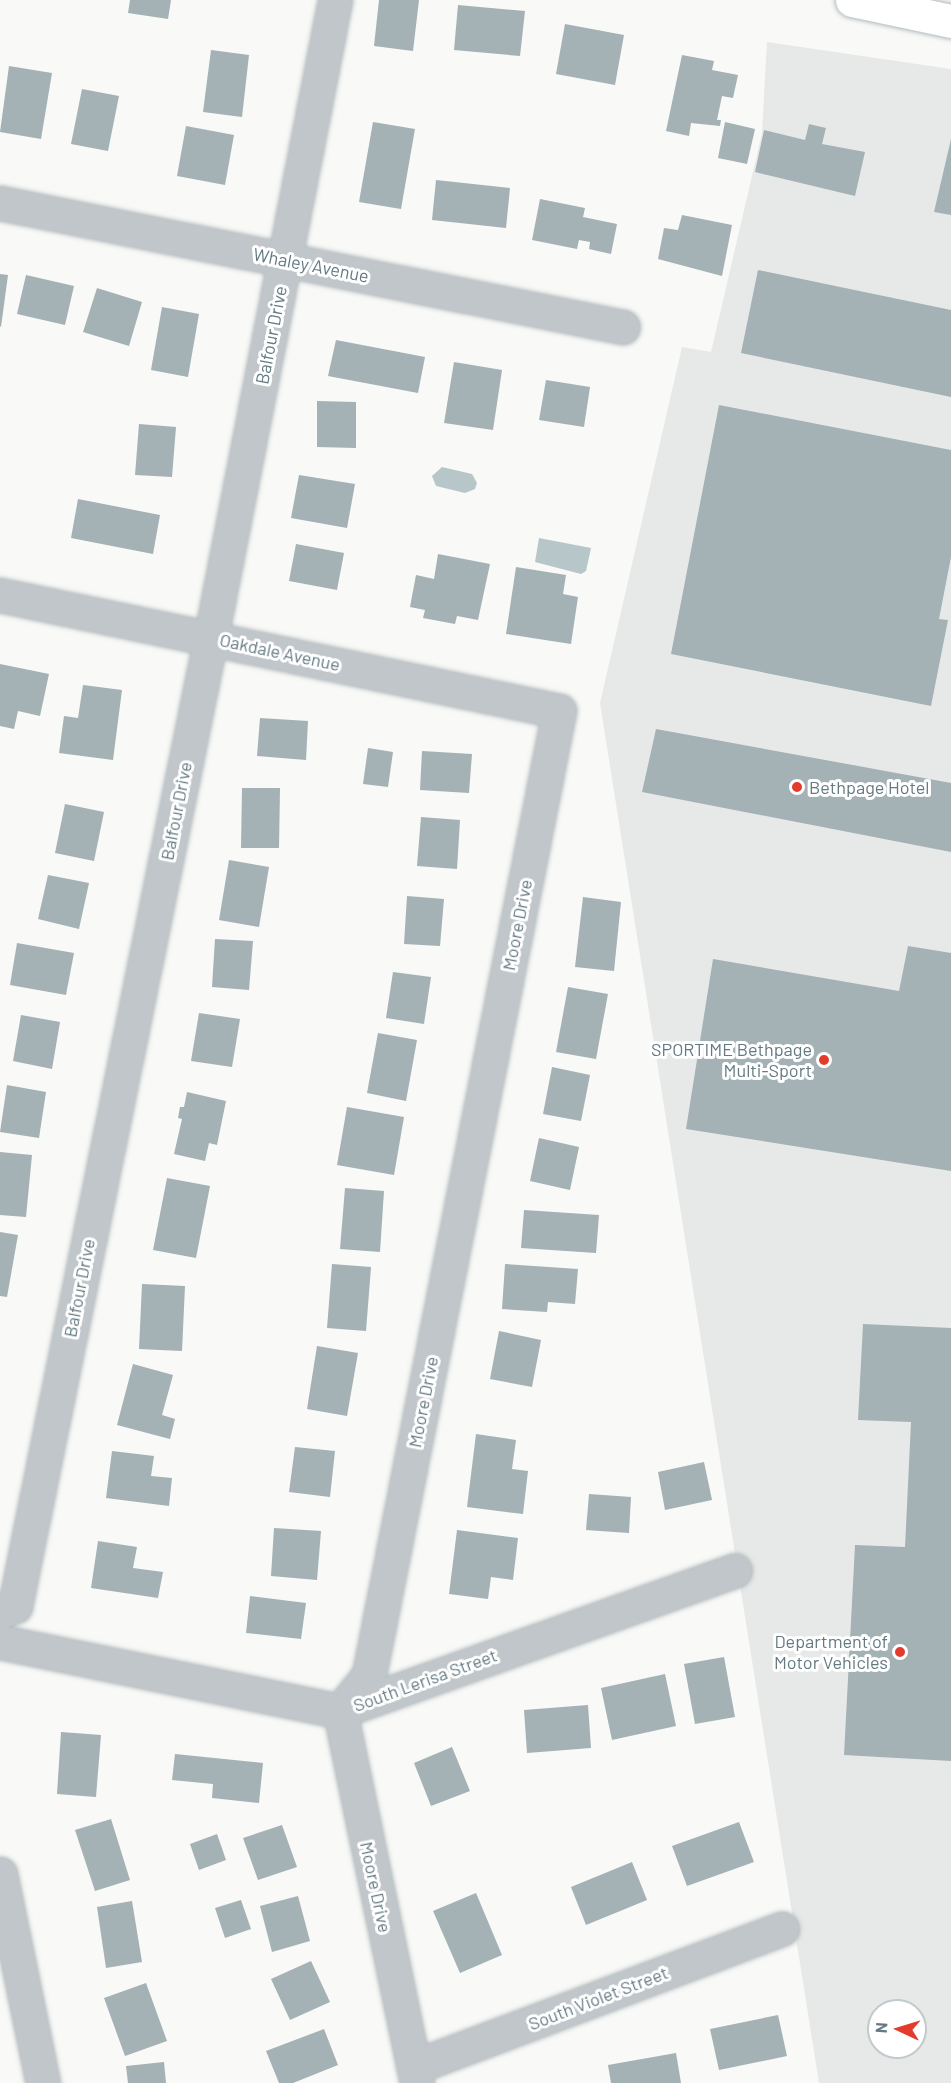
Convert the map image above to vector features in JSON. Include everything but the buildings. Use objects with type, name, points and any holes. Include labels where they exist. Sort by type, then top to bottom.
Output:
[{"type":"main road","points":[[852,0],[951,21]]},
{"type":"street","name":"Balfour Drive","points":[[0,1612],[15,1606],[211,637],[335,0]]},
{"type":"street","name":"Whaley Avenue","points":[[0,203],[623,327]]},
{"type":"street","name":"Oakdale Avenue","points":[[0,595],[559,711]]},
{"type":"street","name":"Moore Drive","points":[[415,2075],[340,1711],[369,1675],[559,711]]},
{"type":"street","name":"South Lerisa Street","points":[[0,1642],[340,1711],[735,1570]]},
{"type":"street","points":[[0,1874],[43,2083]]},
{"type":"street","name":"South Violet Street","points":[[415,2075],[782,1929]]},
{"type":"shaded area","points":[[767,42],[951,69],[951,2083],[819,2083],[600,703],[682,347],[711,352],[762,133]]},
{"type":"shaded area","points":[[442,467],[472,474],[477,483],[475,489],[465,493],[436,486],[432,476]]},
{"type":"shaded area","points":[[539,538],[591,548],[586,571],[581,574],[535,562]]},
{"type":"place","name":"Bethpage Hotel","points":[[797,787]]},
{"type":"place","name":"SPORTIME Bethpage Multi-Sport","points":[[824,1060]]},
{"type":"place","name":"Department of Motor Vehicles","points":[[900,1652]]}]
